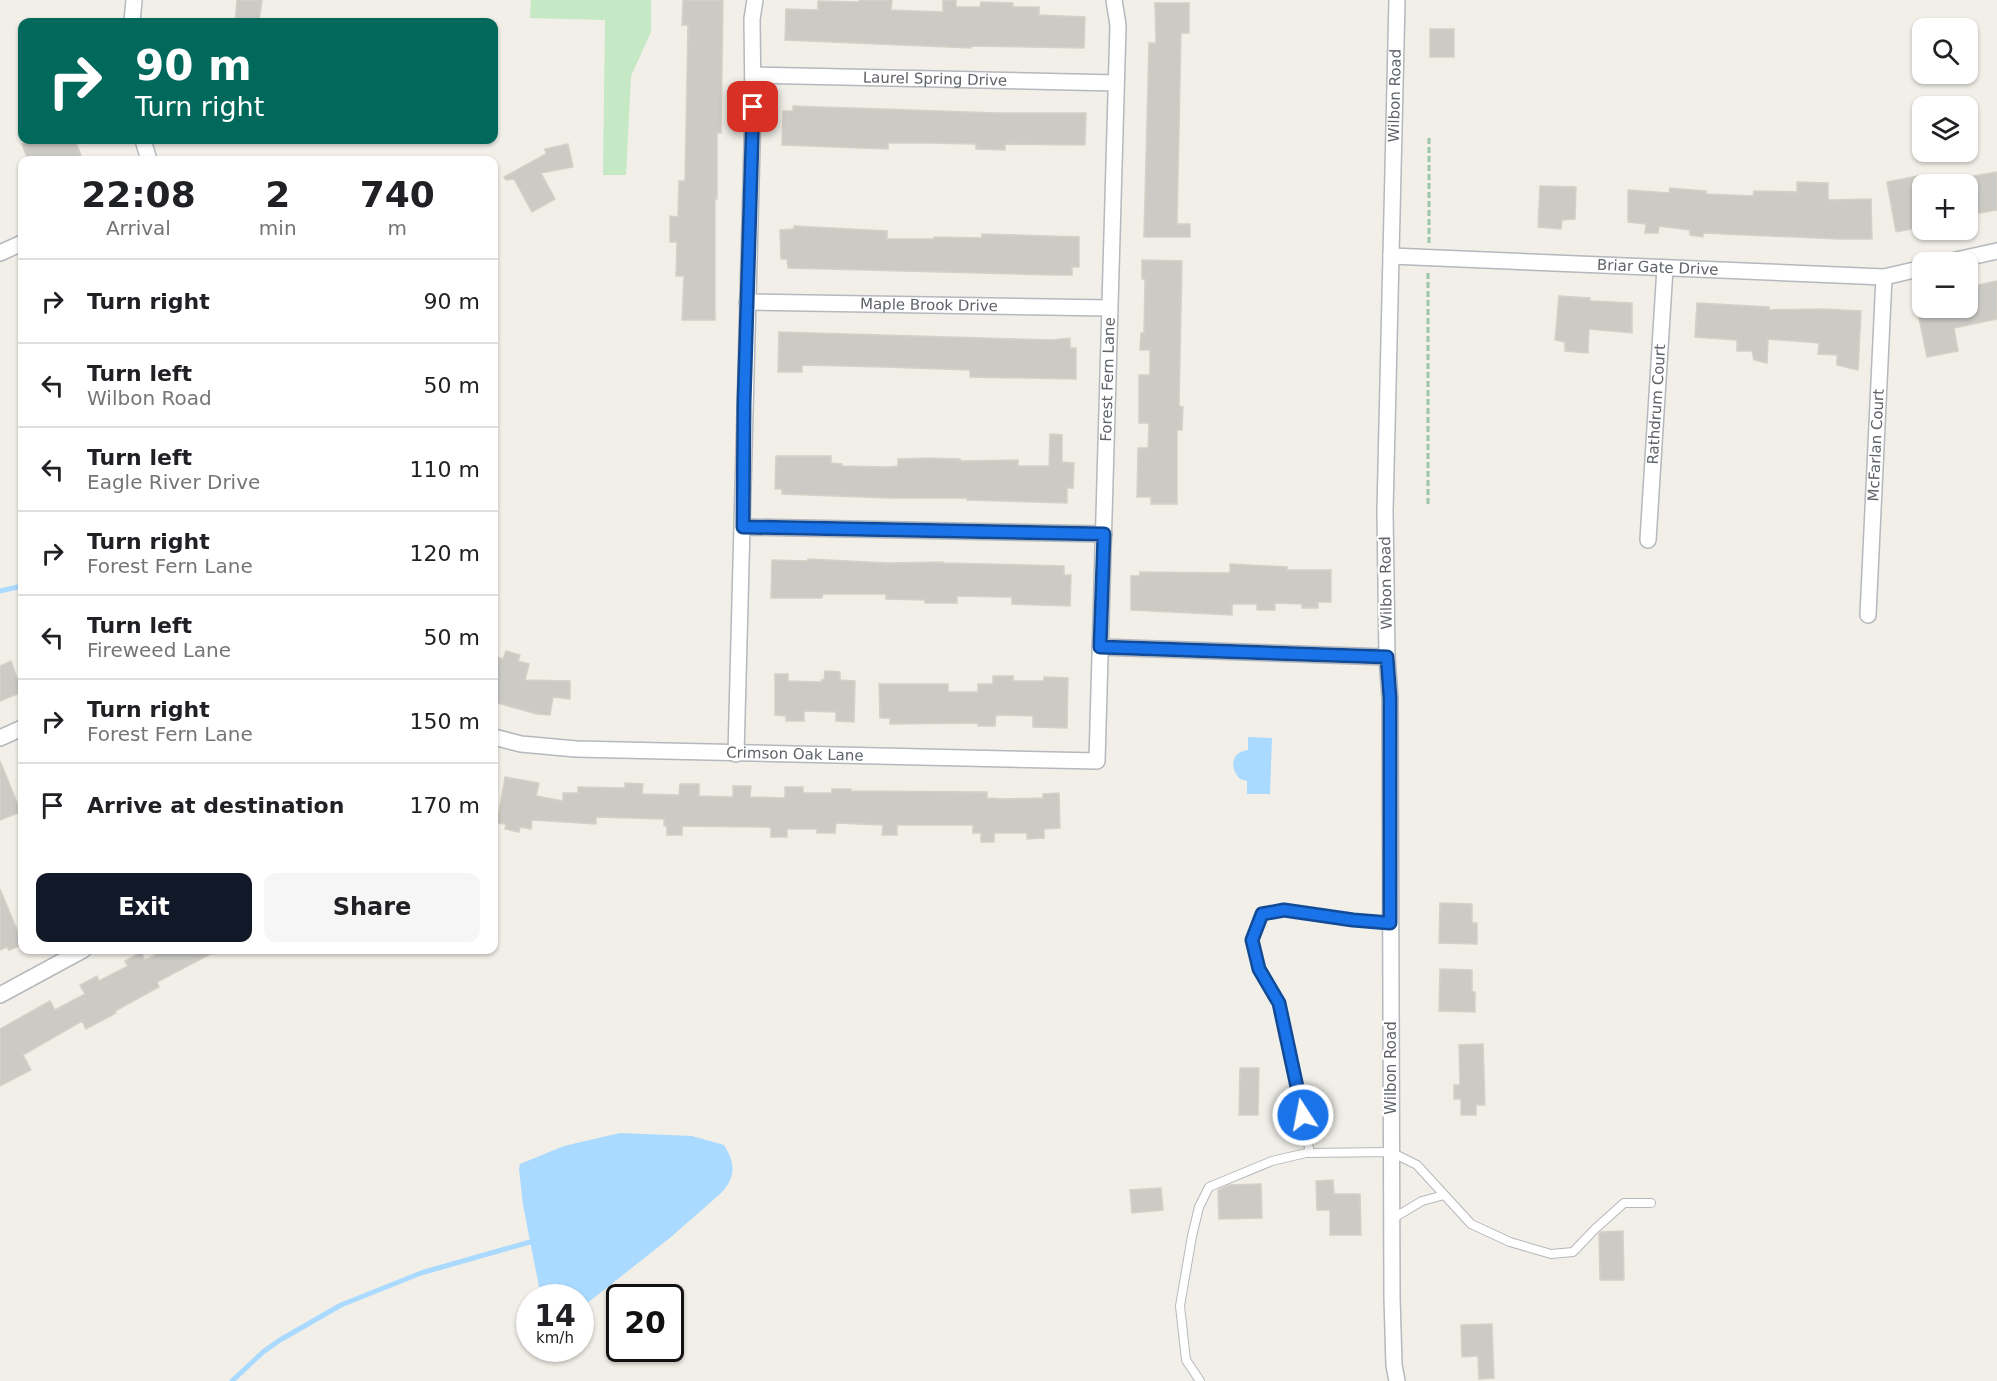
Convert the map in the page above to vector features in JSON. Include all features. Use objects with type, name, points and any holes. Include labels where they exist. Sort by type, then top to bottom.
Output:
[{"type":"street","points":[[132,18],[134,0]]},
{"type":"street","points":[[736,754],[753,75],[752,19],[755,0]]},
{"type":"street","name":"Forest Fern Lane","points":[[1097,761],[1118,25],[1114,0]]},
{"type":"street","name":"Wilbon Road","points":[[1397,0],[1385,512],[1387,657],[1390,698],[1392,1298],[1394,1365],[1397,1381]]},
{"type":"street","name":"Laurel Spring Drive","points":[[753,75],[1116,83]]},
{"type":"street","points":[[0,253],[18,245]]},
{"type":"street","points":[[1978,255],[1997,251]]},
{"type":"street","name":"Briar Gate Drive","points":[[1391,256],[1884,277],[1912,271]]},
{"type":"street","name":"Rathdrum Court","points":[[1648,540],[1665,268]]},
{"type":"street","name":"McFarlan Court","points":[[1868,615],[1884,277]]},
{"type":"street","name":"Maple Brook Drive","points":[[747,302],[1109,308]]},
{"type":"street","points":[[743,527],[1104,534]]},
{"type":"street","points":[[1100,647],[1387,657]]},
{"type":"street","points":[[0,738],[18,730]]},
{"type":"street","name":"Crimson Oak Lane","points":[[498,738],[521,744],[576,749],[1097,761]]},
{"type":"street","points":[[0,994],[75,954]]},
{"type":"lane","points":[[1310,1153],[1279,1003],[1259,969],[1252,940],[1262,914],[1284,910],[1390,923]]},
{"type":"lane","points":[[1200,1381],[1186,1360],[1180,1306],[1199,1207],[1209,1187],[1272,1161],[1310,1153],[1391,1152],[1417,1165],[1472,1224],[1510,1242],[1551,1254],[1573,1252],[1624,1203],[1651,1203]]},
{"type":"lane","points":[[1392,1219],[1422,1201],[1444,1195]]},
{"type":"path","points":[[1429,137],[1429,244]]},
{"type":"path","points":[[1428,273],[1428,504]]},
{"type":"green space","points":[[531,0],[651,0],[651,32],[631,76],[626,175],[603,175],[605,20],[530,18]]},
{"type":"water","points":[[1248,737],[1272,738],[1270,794],[1247,794],[1247,781],[1240,779],[1234,770],[1235,757],[1242,751],[1248,750]]},
{"type":"water","points":[[620,1133],[692,1136],[724,1145],[731,1158],[732,1171],[729,1182],[720,1194],[671,1237],[611,1284],[606,1284],[606,1288],[594,1298],[594,1284],[538,1284],[523,1205],[519,1169],[520,1164],[564,1146]]},
{"type":"building","points":[[237,0],[262,0],[260,18],[235,18]]},
{"type":"building","points":[[683,0],[723,0],[721,133],[717,133],[717,199],[715,198],[715,320],[682,320],[684,276],[676,276],[677,242],[670,242],[670,216],[678,217],[679,181],[685,181],[688,25],[682,25]]},
{"type":"building","points":[[859,0],[892,0],[891,10],[943,12],[943,0],[956,0],[956,7],[980,7],[981,2],[1013,3],[1013,7],[1039,7],[1039,15],[1085,17],[1084,48],[972,46],[971,48],[785,40],[786,9],[818,10],[818,1],[859,2]]},
{"type":"building","points":[[1155,3],[1189,3],[1189,33],[1181,33],[1177,224],[1190,224],[1190,237],[1144,237],[1149,43],[1156,43]]},
{"type":"building","points":[[1430,29],[1454,29],[1454,57],[1430,57]]},
{"type":"building","points":[[793,106],[998,113],[1086,113],[1085,145],[1005,144],[1005,150],[976,149],[976,144],[888,143],[888,149],[782,145],[783,111],[793,111]]},
{"type":"building","points":[[22,144],[77,144],[81,155],[78,156],[26,156]]},
{"type":"building","points":[[568,144],[573,167],[541,173],[555,199],[532,212],[514,179],[506,180],[504,177],[546,154],[545,149]]},
{"type":"building","points":[[1997,172],[1997,210],[1978,213],[1978,175]]},
{"type":"building","points":[[1912,177],[1912,229],[1896,232],[1887,182]]},
{"type":"building","points":[[1797,182],[1828,183],[1828,200],[1871,199],[1872,239],[1703,233],[1703,237],[1690,235],[1690,230],[1659,226],[1658,233],[1645,233],[1646,224],[1628,222],[1628,190],[1669,193],[1670,188],[1706,191],[1706,194],[1753,196],[1754,191],[1797,192]]},
{"type":"building","points":[[1540,186],[1576,187],[1575,219],[1562,220],[1561,229],[1538,227]]},
{"type":"building","points":[[794,226],[887,231],[887,239],[982,238],[982,234],[1079,237],[1079,267],[1072,267],[1072,275],[788,268],[787,259],[781,259],[780,230],[794,229]]},
{"type":"building","points":[[1142,260],[1182,261],[1179,406],[1183,407],[1182,430],[1177,430],[1177,504],[1151,504],[1151,497],[1137,497],[1138,448],[1148,448],[1149,423],[1139,423],[1139,375],[1150,375],[1150,350],[1140,350],[1141,333],[1144,333],[1145,279],[1142,279]]},
{"type":"building","points":[[1997,281],[1997,319],[1954,328],[1958,351],[1927,357],[1919,318],[1978,318],[1978,285]]},
{"type":"building","points":[[1559,296],[1590,298],[1590,301],[1632,303],[1632,333],[1589,329],[1588,353],[1565,351],[1565,342],[1555,340]]},
{"type":"building","points":[[1697,303],[1769,307],[1769,310],[1861,311],[1858,370],[1837,365],[1837,355],[1818,354],[1819,343],[1768,339],[1767,363],[1754,360],[1752,351],[1737,351],[1737,340],[1695,337]]},
{"type":"building","points":[[779,332],[1052,340],[1070,338],[1070,348],[1076,348],[1076,379],[970,377],[970,370],[802,365],[802,372],[778,372]]},
{"type":"building","points":[[1050,434],[1062,435],[1062,462],[1074,463],[1073,488],[1067,488],[1067,503],[967,500],[967,498],[782,494],[782,489],[775,489],[776,456],[831,456],[831,463],[842,464],[842,466],[889,467],[898,466],[898,459],[929,458],[960,459],[960,461],[1018,460],[1018,466],[1049,466]]},
{"type":"building","points":[[808,559],[887,563],[943,562],[1064,566],[1064,575],[1071,575],[1070,606],[1012,604],[1012,597],[957,596],[957,603],[886,599],[886,594],[823,594],[822,598],[771,598],[772,560],[808,561]]},
{"type":"building","points":[[1230,564],[1287,567],[1287,570],[1331,570],[1331,602],[1318,602],[1318,608],[1302,608],[1302,604],[1275,603],[1275,610],[1257,610],[1257,604],[1232,604],[1232,615],[1131,610],[1131,576],[1140,576],[1140,572],[1230,573]]},
{"type":"building","points":[[506,651],[520,655],[518,661],[529,664],[525,680],[570,681],[570,699],[553,697],[550,715],[537,714],[498,703],[498,657],[503,659]]},
{"type":"building","points":[[11,661],[18,681],[18,694],[0,701],[0,666]]},
{"type":"building","points":[[825,671],[840,672],[840,680],[855,681],[854,722],[836,721],[836,712],[804,711],[804,721],[786,721],[786,716],[775,715],[775,674],[788,674],[788,681],[821,682],[824,680]]},
{"type":"building","points":[[993,676],[1013,676],[1013,681],[1044,681],[1044,677],[1068,678],[1067,728],[1033,727],[1033,716],[996,715],[995,726],[978,726],[978,723],[890,724],[890,718],[880,718],[879,684],[948,684],[948,692],[978,692],[978,684],[993,684]]},
{"type":"building","points":[[0,761],[18,805],[18,813],[0,820]]},
{"type":"building","points":[[505,777],[539,783],[536,796],[563,801],[563,793],[578,793],[578,787],[625,788],[625,783],[643,784],[642,794],[679,795],[680,784],[699,784],[699,796],[733,797],[733,786],[751,786],[750,797],[785,798],[785,787],[803,787],[803,793],[832,793],[832,789],[987,792],[987,798],[1003,799],[1043,798],[1043,794],[1059,793],[1060,828],[1044,829],[1044,838],[1027,839],[1027,833],[994,833],[994,842],[981,842],[981,833],[973,833],[973,825],[897,825],[897,835],[882,835],[883,825],[836,823],[835,833],[817,833],[817,829],[787,829],[787,837],[771,837],[771,828],[768,827],[682,826],[682,835],[667,835],[664,819],[596,817],[596,824],[532,820],[531,829],[520,827],[519,832],[505,829],[506,824],[498,823]]},
{"type":"building","points":[[0,889],[18,932],[18,947],[0,950]]},
{"type":"building","points":[[1440,903],[1472,904],[1472,923],[1477,923],[1477,944],[1439,943]]},
{"type":"building","points":[[137,954],[142,954],[145,960],[158,954],[210,954],[157,982],[159,987],[115,1011],[116,1013],[86,1029],[82,1021],[23,1055],[31,1070],[0,1086],[0,1029],[50,1001],[55,1010],[85,994],[80,985],[97,976],[99,981],[128,966],[125,961]]},
{"type":"building","points":[[1440,969],[1472,970],[1475,1012],[1439,1011]]},
{"type":"building","points":[[1483,1044],[1485,1105],[1476,1105],[1476,1115],[1461,1115],[1461,1099],[1454,1099],[1454,1085],[1460,1085],[1459,1045]]},
{"type":"building","points":[[1240,1068],[1259,1068],[1258,1115],[1239,1115]]},
{"type":"building","points":[[1333,1180],[1334,1194],[1360,1194],[1361,1235],[1330,1235],[1330,1210],[1317,1210],[1316,1181]]},
{"type":"building","points":[[1261,1184],[1262,1218],[1219,1219],[1218,1190],[1229,1185]]},
{"type":"building","points":[[1161,1188],[1163,1210],[1132,1213],[1130,1190]]},
{"type":"building","points":[[1623,1231],[1624,1280],[1600,1280],[1599,1234]]},
{"type":"building","points":[[1492,1324],[1494,1378],[1479,1379],[1478,1356],[1462,1357],[1461,1325]]},
{"type":"waterway","points":[[0,591],[18,587]]},
{"type":"waterway","points":[[232,1381],[263,1352],[280,1340],[341,1305],[421,1273],[537,1240]]},
{"type":"route","points":[[753,107],[744,403],[743,527],[1104,534],[1100,647],[1387,657],[1390,698],[1390,923],[1284,910],[1262,914],[1252,940],[1259,969],[1279,1003],[1303,1115]]}]
